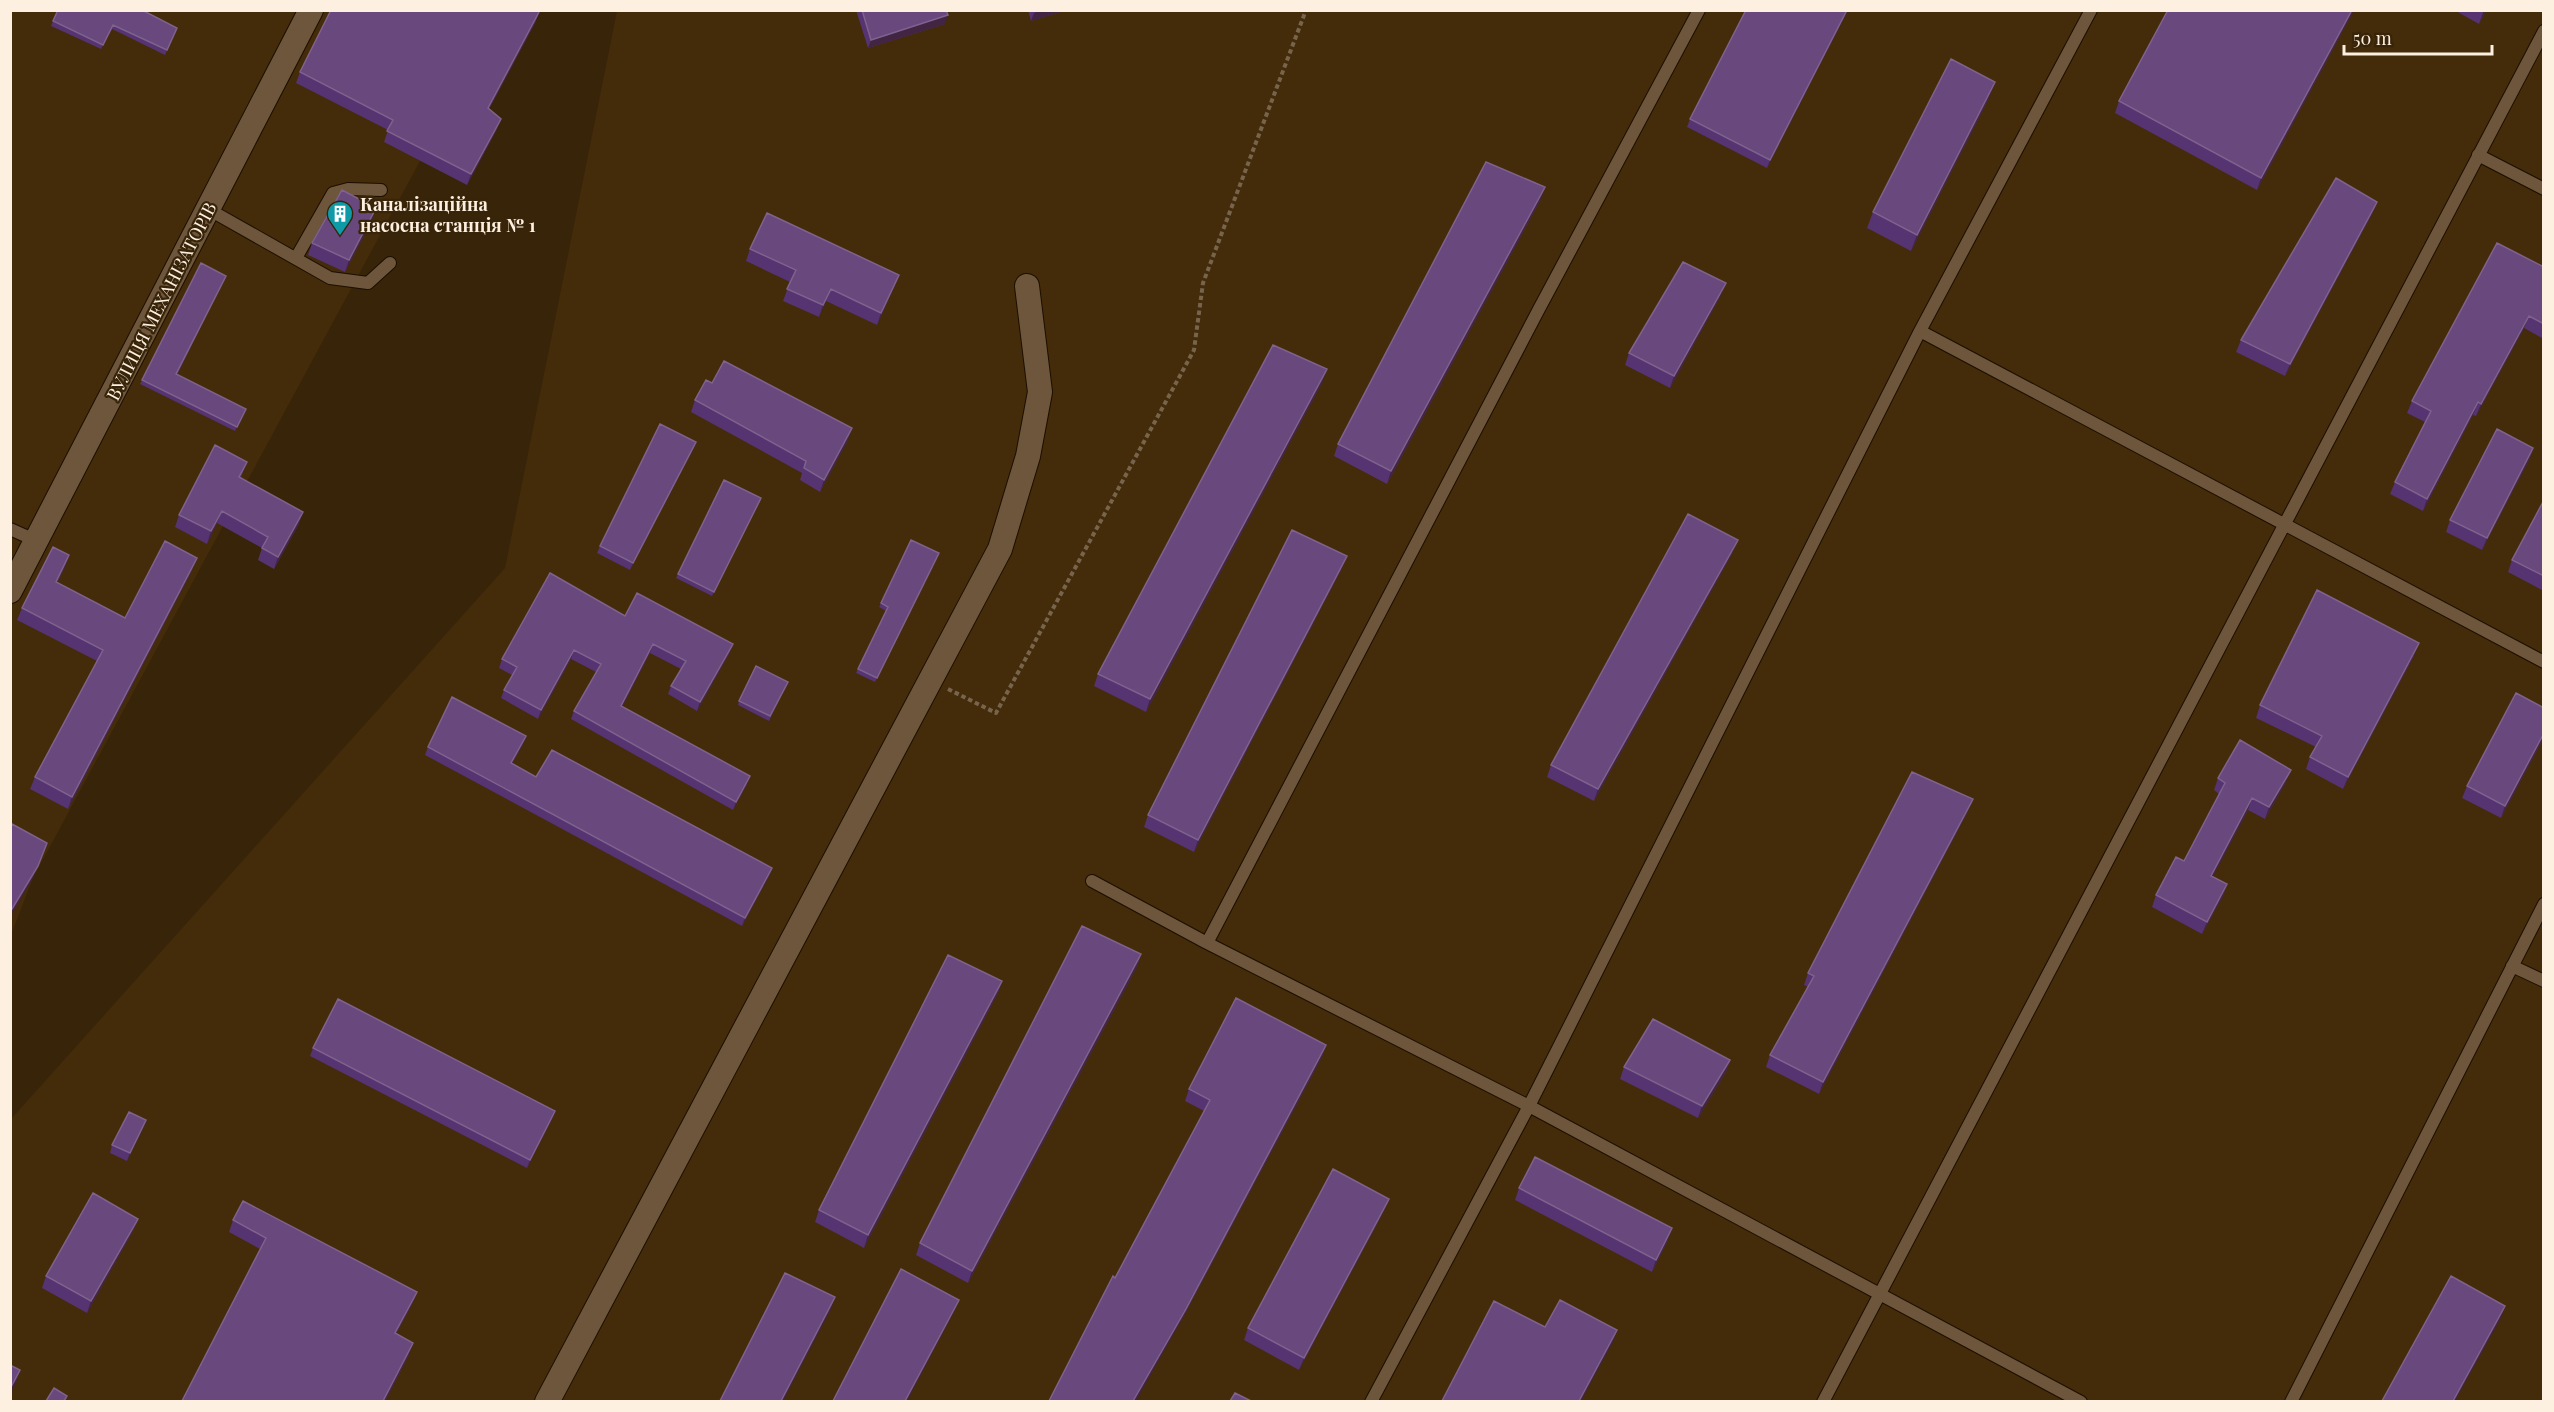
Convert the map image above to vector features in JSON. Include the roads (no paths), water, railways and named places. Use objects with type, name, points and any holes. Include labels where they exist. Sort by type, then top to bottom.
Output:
[{"type":"street","name":"ВУЛИЦЯ МЕХАНІЗАТОРІВ","points":[[10,591],[311,10]]},
{"type":"street","points":[[547,1401],[1000,549],[1028,456],[1040,392],[1027,286]]},
{"type":"lane","points":[[1207,943],[1545,298],[1699,10]]},
{"type":"lane","points":[[1371,1401],[1529,1106],[1920,331],[2091,10]]},
{"type":"lane","points":[[1823,1401],[2544,31]]},
{"type":"lane","points":[[2478,155],[2544,189]]},
{"type":"lane","points":[[296,258],[333,193],[348,189],[381,190]]},
{"type":"lane","points":[[208,209],[330,278],[368,283],[390,263]]},
{"type":"lane","points":[[1920,331],[2284,522],[2544,662]]},
{"type":"lane","points":[[10,529],[37,541]]},
{"type":"lane","points":[[1092,881],[1207,943],[1529,1106],[1880,1296],[2081,1401]]},
{"type":"lane","points":[[2291,1401],[2544,904]]},
{"type":"lane","points":[[2512,966],[2544,981]]},
{"type":"place","name":"Каналізаційна насосна станція № 1","points":[[340,237]]}]
